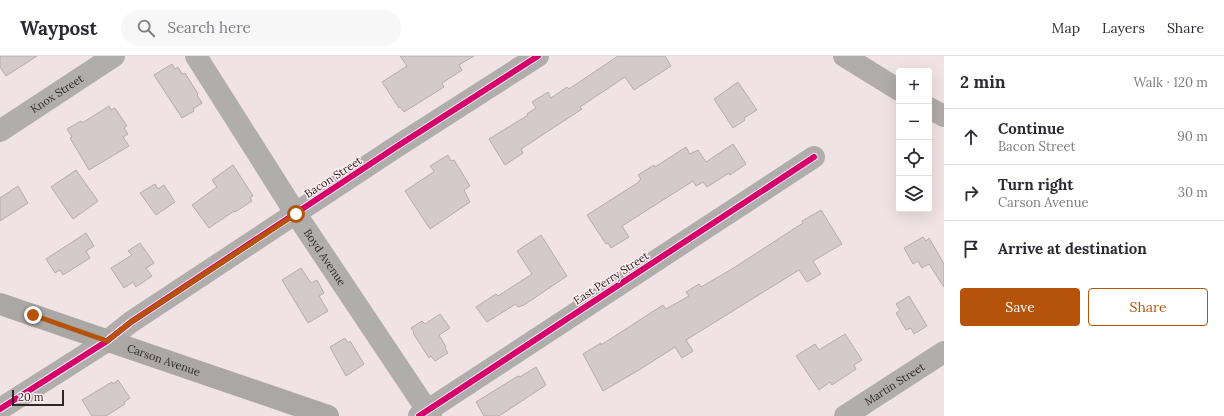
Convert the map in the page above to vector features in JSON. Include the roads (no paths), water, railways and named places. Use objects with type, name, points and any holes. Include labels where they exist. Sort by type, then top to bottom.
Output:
[{"type":"highway","points":[[844,56],[896,88]]},
{"type":"highway","points":[[932,110],[944,116]]},
{"type":"main road","name":"Carson Avenue","points":[[0,304],[328,416]]},
{"type":"street","name":"Knox Street","points":[[0,130],[114,56]]},
{"type":"street","name":"Boyd Avenue","points":[[196,56],[296,214],[426,414]]},
{"type":"street","name":"Bacon Street","points":[[0,409],[107,341],[131,322],[538,56]]},
{"type":"street","name":"East Perry Street","points":[[426,414],[814,157]]},
{"type":"street","name":"Martin Street","points":[[845,416],[944,352]]}]
